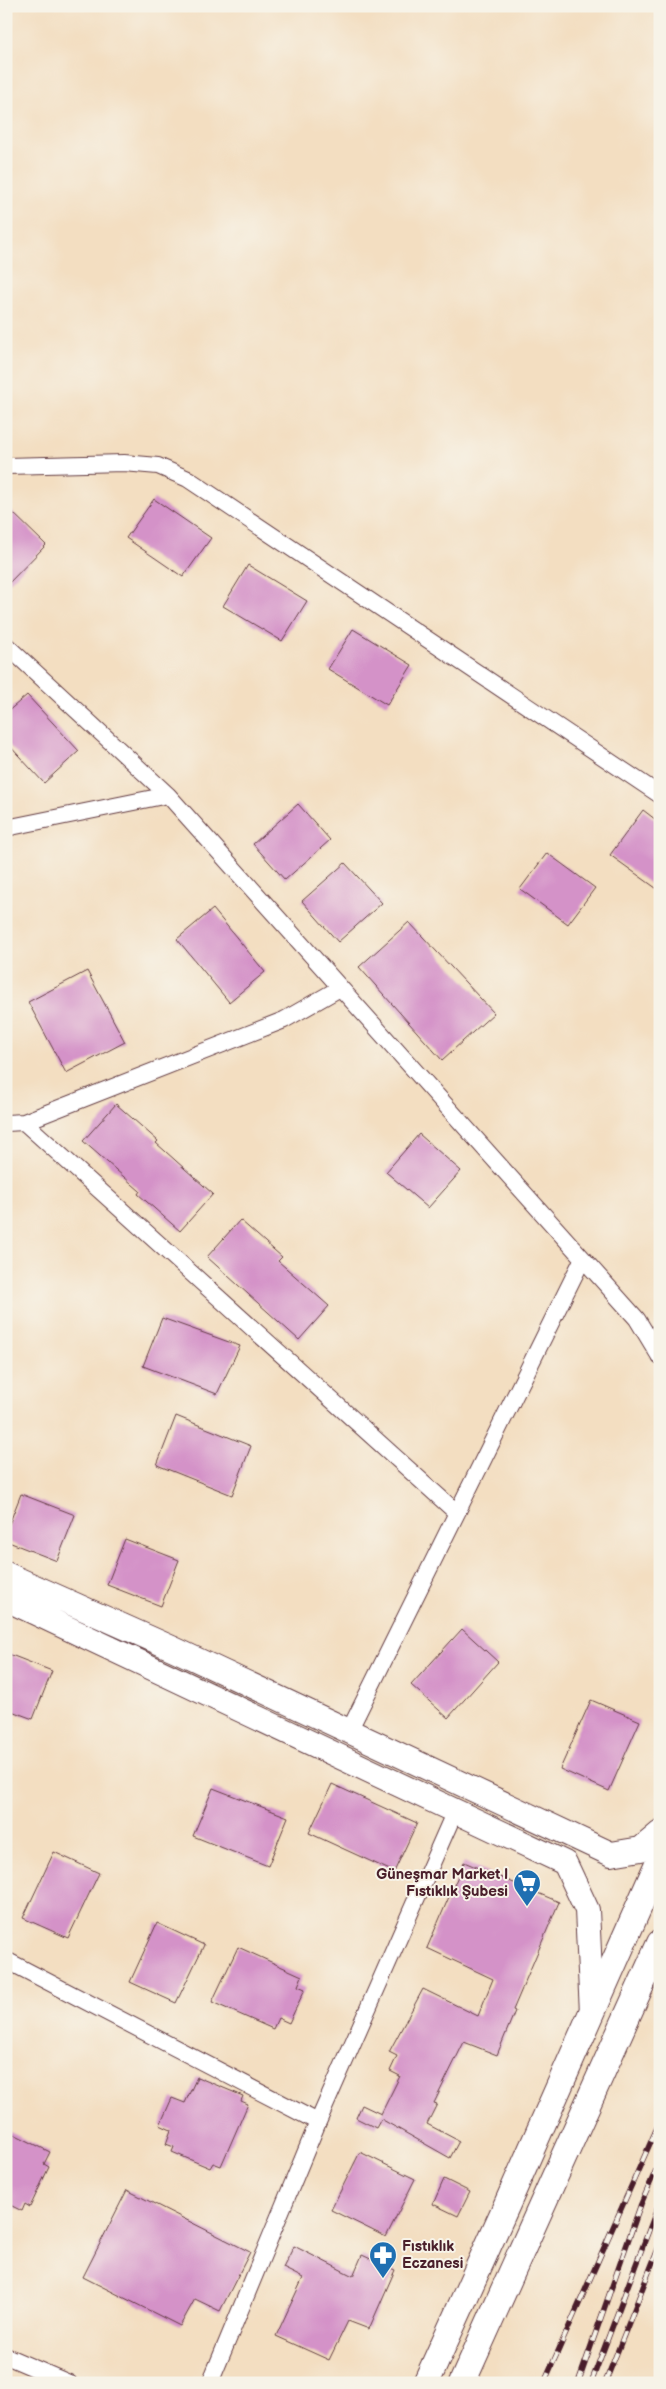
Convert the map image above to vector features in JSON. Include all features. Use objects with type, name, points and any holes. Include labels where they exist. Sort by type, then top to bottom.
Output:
[{"type":"main road","points":[[426,2383],[660,1859]]},
{"type":"main road","points":[[462,2383],[660,1943]]},
{"type":"street","points":[[6,466],[124,463],[158,466],[188,479],[660,795]]},
{"type":"street","points":[[6,645],[168,795],[582,1260],[637,1319],[659,1352]]},
{"type":"street","points":[[6,828],[168,795]]},
{"type":"street","points":[[6,1122],[24,1122],[284,1020],[340,988]]},
{"type":"street","points":[[24,1122],[457,1512]]},
{"type":"street","points":[[349,1731],[582,1260]]},
{"type":"street","points":[[6,1574],[174,1649],[611,1854],[641,1848],[660,1833]]},
{"type":"street","points":[[6,1599],[565,1863],[587,1910],[592,2013]]},
{"type":"street","points":[[210,2383],[318,2122],[455,1811]]},
{"type":"street","points":[[6,1960],[318,2122]]},
{"type":"street","points":[[6,2356],[69,2383]]},
{"type":"building","points":[[154,499],[211,538],[183,577],[126,538]]},
{"type":"building","points":[[6,506],[46,545],[6,586]]},
{"type":"building","points":[[248,565],[307,601],[282,641],[223,606]]},
{"type":"building","points":[[353,629],[412,665],[387,705],[328,669]]},
{"type":"building","points":[[27,695],[79,751],[44,783],[6,742],[6,713]]},
{"type":"building","points":[[298,804],[330,840],[285,880],[253,844]]},
{"type":"building","points":[[643,810],[660,823],[660,891],[610,855]]},
{"type":"building","points":[[547,853],[595,888],[568,924],[520,889]]},
{"type":"building","points":[[345,863],[382,903],[338,942],[302,901]]},
{"type":"building","points":[[213,909],[265,972],[229,1002],[177,939]]},
{"type":"building","points":[[409,922],[494,1013],[442,1060],[359,967]]},
{"type":"building","points":[[87,971],[125,1042],[66,1073],[28,1002]]},
{"type":"building","points":[[116,1104],[213,1194],[180,1231],[138,1194],[140,1191],[83,1141]]},
{"type":"building","points":[[419,1134],[461,1171],[428,1208],[386,1172]]},
{"type":"building","points":[[240,1220],[282,1257],[278,1261],[329,1306],[299,1340],[207,1257]]},
{"type":"building","points":[[162,1318],[240,1346],[217,1394],[143,1366]]},
{"type":"building","points":[[176,1416],[251,1446],[232,1495],[157,1465]]},
{"type":"building","points":[[21,1494],[75,1515],[57,1561],[6,1541],[6,1532]]},
{"type":"building","points":[[125,1539],[179,1560],[161,1606],[107,1585]]},
{"type":"building","points":[[462,1629],[498,1662],[448,1718],[411,1685]]},
{"type":"building","points":[[6,1653],[52,1671],[33,1719],[6,1709]]},
{"type":"building","points":[[591,1700],[640,1721],[609,1791],[560,1769]]},
{"type":"building","points":[[332,1784],[417,1823],[394,1872],[309,1833]]},
{"type":"building","points":[[213,1788],[288,1817],[268,1866],[193,1836]]},
{"type":"building","points":[[54,1852],[99,1873],[68,1938],[23,1918]]},
{"type":"building","points":[[464,1862],[559,1902],[513,2010],[515,2011],[497,2055],[464,2042],[434,2103],[437,2104],[427,2124],[459,2141],[450,2158],[381,2119],[376,2128],[356,2118],[362,2105],[381,2114],[400,2076],[390,2071],[397,2056],[389,2052],[423,1989],[478,2016],[493,1979],[427,1948]]},
{"type":"building","points":[[157,1923],[204,1945],[176,2003],[130,1982]]},
{"type":"building","points":[[238,1947],[302,1976],[298,1986],[305,1989],[289,2023],[278,2018],[273,2029],[212,2002]]},
{"type":"building","points":[[197,2077],[243,2096],[241,2101],[248,2104],[221,2166],[213,2163],[210,2168],[172,2152],[174,2147],[166,2144],[171,2130],[160,2125],[172,2098],[185,2103]]},
{"type":"building","points":[[6,2130],[50,2152],[44,2164],[49,2167],[30,2207],[25,2204],[22,2211],[6,2203]]},
{"type":"building","points":[[360,2152],[415,2179],[386,2237],[331,2210]]},
{"type":"building","points":[[444,2179],[470,2192],[458,2216],[433,2204]]},
{"type":"building","points":[[127,2190],[250,2252],[220,2311],[195,2299],[180,2326],[83,2277]]},
{"type":"building","points":[[294,2246],[353,2276],[362,2255],[395,2270],[369,2329],[348,2321],[329,2360],[276,2336],[303,2278],[283,2268]]},
{"type":"railway","points":[[544,2383],[660,2121]]},
{"type":"railway","points":[[578,2383],[641,2204],[660,2161]]},
{"type":"railway","points":[[591,2383],[660,2201]]},
{"type":"railway","points":[[605,2383],[660,2244]]},
{"type":"place","name":"Güneşmar Market | Fıstıklık Şubesi","points":[[527,1907]]},
{"type":"place","name":"Fıstıklık Eczanesi","points":[[383,2279]]}]
